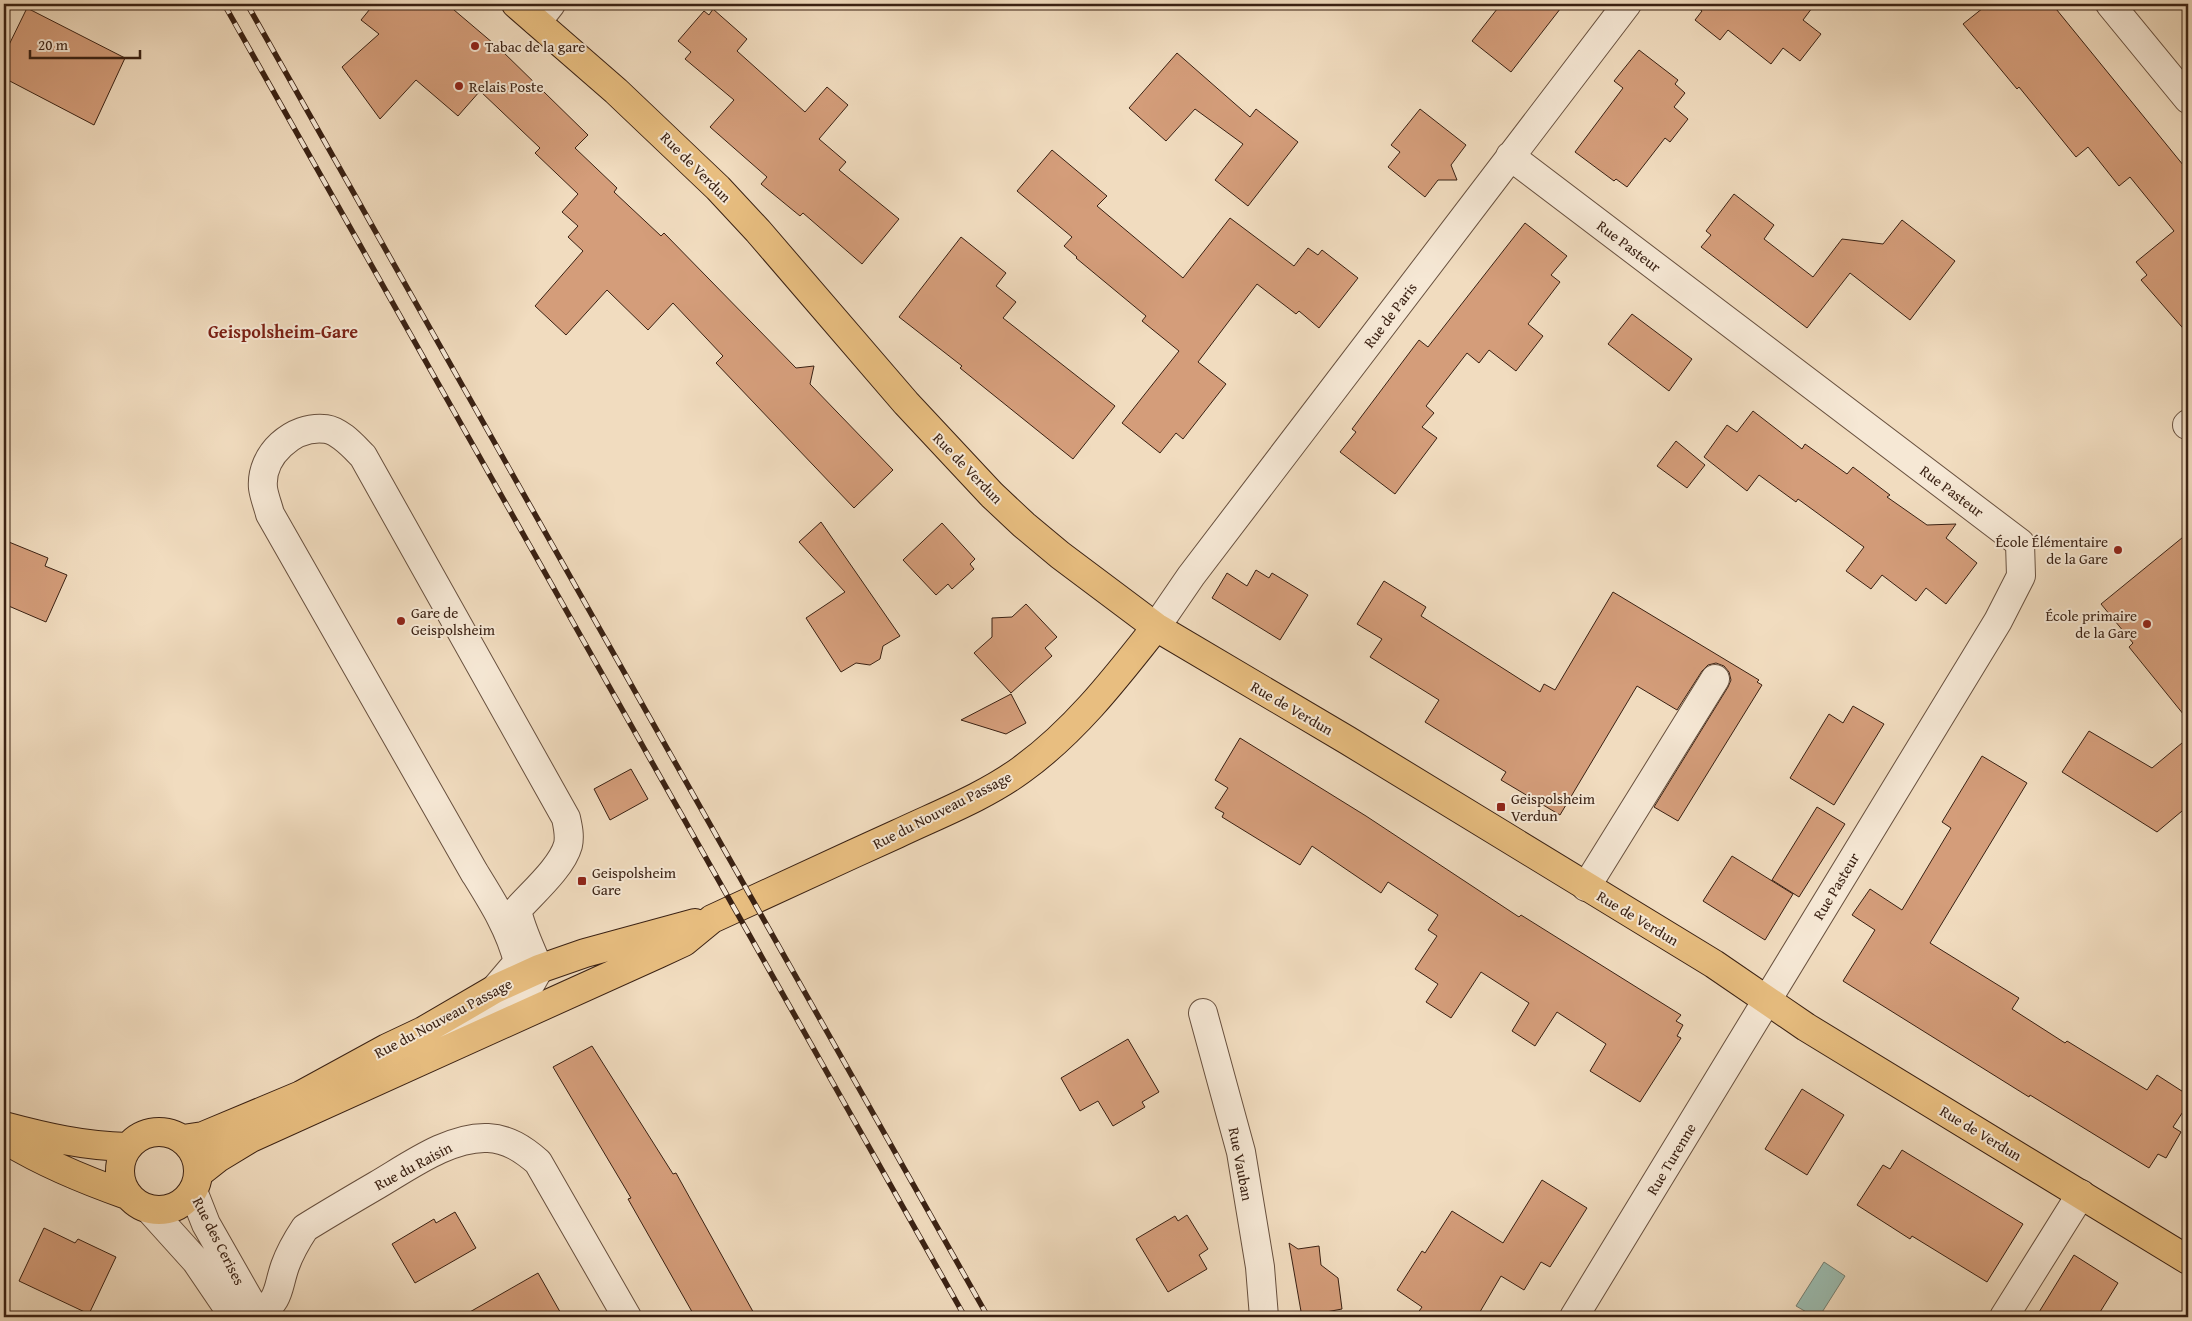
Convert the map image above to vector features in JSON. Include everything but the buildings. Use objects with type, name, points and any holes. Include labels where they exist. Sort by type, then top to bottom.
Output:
[{"type":"main road","name":"Rue de Verdun","points":[[516,4],[544,13],[718,188],[758,230],[906,403],[992,495],[1053,549],[1156,627],[1355,745],[1714,964],[1806,1027],[2188,1260]]},
{"type":"main road","name":"Rue du Nouveau Passage","points":[[196,1182],[218,1158],[251,1138],[338,1096],[684,942],[712,920],[948,810],[1020,770],[1072,727],[1092,707],[1156,627]]},
{"type":"main road","name":"Rue du Nouveau Passage","points":[[183,1139],[203,1136],[301,1096],[387,1048],[423,1031],[495,989],[539,969],[585,953],[679,926],[712,920]]},
{"type":"main road","points":[[4,1126],[55,1140],[100,1146],[127,1147]]},
{"type":"main road","points":[[4,1139],[24,1151],[86,1181],[127,1195],[138,1204],[150,1210],[164,1210],[177,1206],[196,1182],[197,1159],[192,1148],[183,1139],[172,1133],[160,1131],[147,1133],[127,1147],[121,1158],[119,1170],[121,1183],[127,1195]]},
{"type":"street","name":"Rue de Paris","points":[[1156,627],[1191,576],[1627,4]]},
{"type":"street","points":[[2110,4],[2188,100]]},
{"type":"street","name":"Rue Pasteur","points":[[1510,156],[2020,543],[2021,576],[1998,621],[1766,1000]]},
{"type":"street","points":[[338,1096],[418,1045],[517,996],[531,983],[539,969],[520,927],[474,872],[270,514],[263,487],[267,461],[283,442],[303,431],[326,429],[344,438],[364,456],[566,818],[569,834],[568,845],[562,858],[508,912]]},
{"type":"street","points":[[1586,886],[1715,679]]},
{"type":"street","points":[[495,989],[518,962],[508,912]]},
{"type":"street","points":[[527,939],[552,953],[585,953]]},
{"type":"street","name":"Rue Turenne","points":[[1574,1317],[1766,1000]]},
{"type":"street","name":"Rue Vauban","points":[[1203,1013],[1241,1152],[1260,1266],[1264,1317]]},
{"type":"street","name":"Rue du Raisin","points":[[250,1316],[268,1308],[276,1296],[294,1244],[305,1228],[423,1158],[457,1142],[487,1138],[507,1141],[523,1150],[538,1162],[627,1317]]},
{"type":"street","name":"Rue des Cerises","points":[[196,1182],[206,1224],[250,1316]]},
{"type":"street","points":[[2004,1317],[2081,1194]]},
{"type":"street","name":"Rue des Cerises","points":[[150,1210],[196,1261],[250,1316]]},
{"type":"water","points":[[1824,1262],[1845,1276],[1819,1317],[1815,1317],[1796,1306]]},
{"type":"railway","points":[[224,4],[965,1317]]},
{"type":"railway","points":[[247,4],[988,1317]]},
{"type":"place","name":"Tabac de la gare","points":[[475,46]]},
{"type":"place","name":"Relais Poste","points":[[459,86]]},
{"type":"place","name":"École Élémentaire de la Gare","points":[[2118,550]]},
{"type":"place","name":"Gare de Geispolsheim","points":[[401,621]]},
{"type":"place","name":"École primaire de la Gare","points":[[2147,624]]},
{"type":"place","name":"Geispolsheim Verdun","points":[[1501,807]]},
{"type":"place","name":"Geispolsheim Gare","points":[[582,881]]},
{"type":"district","name":"Geispolsheim-Gare","points":[[283,331]]}]
